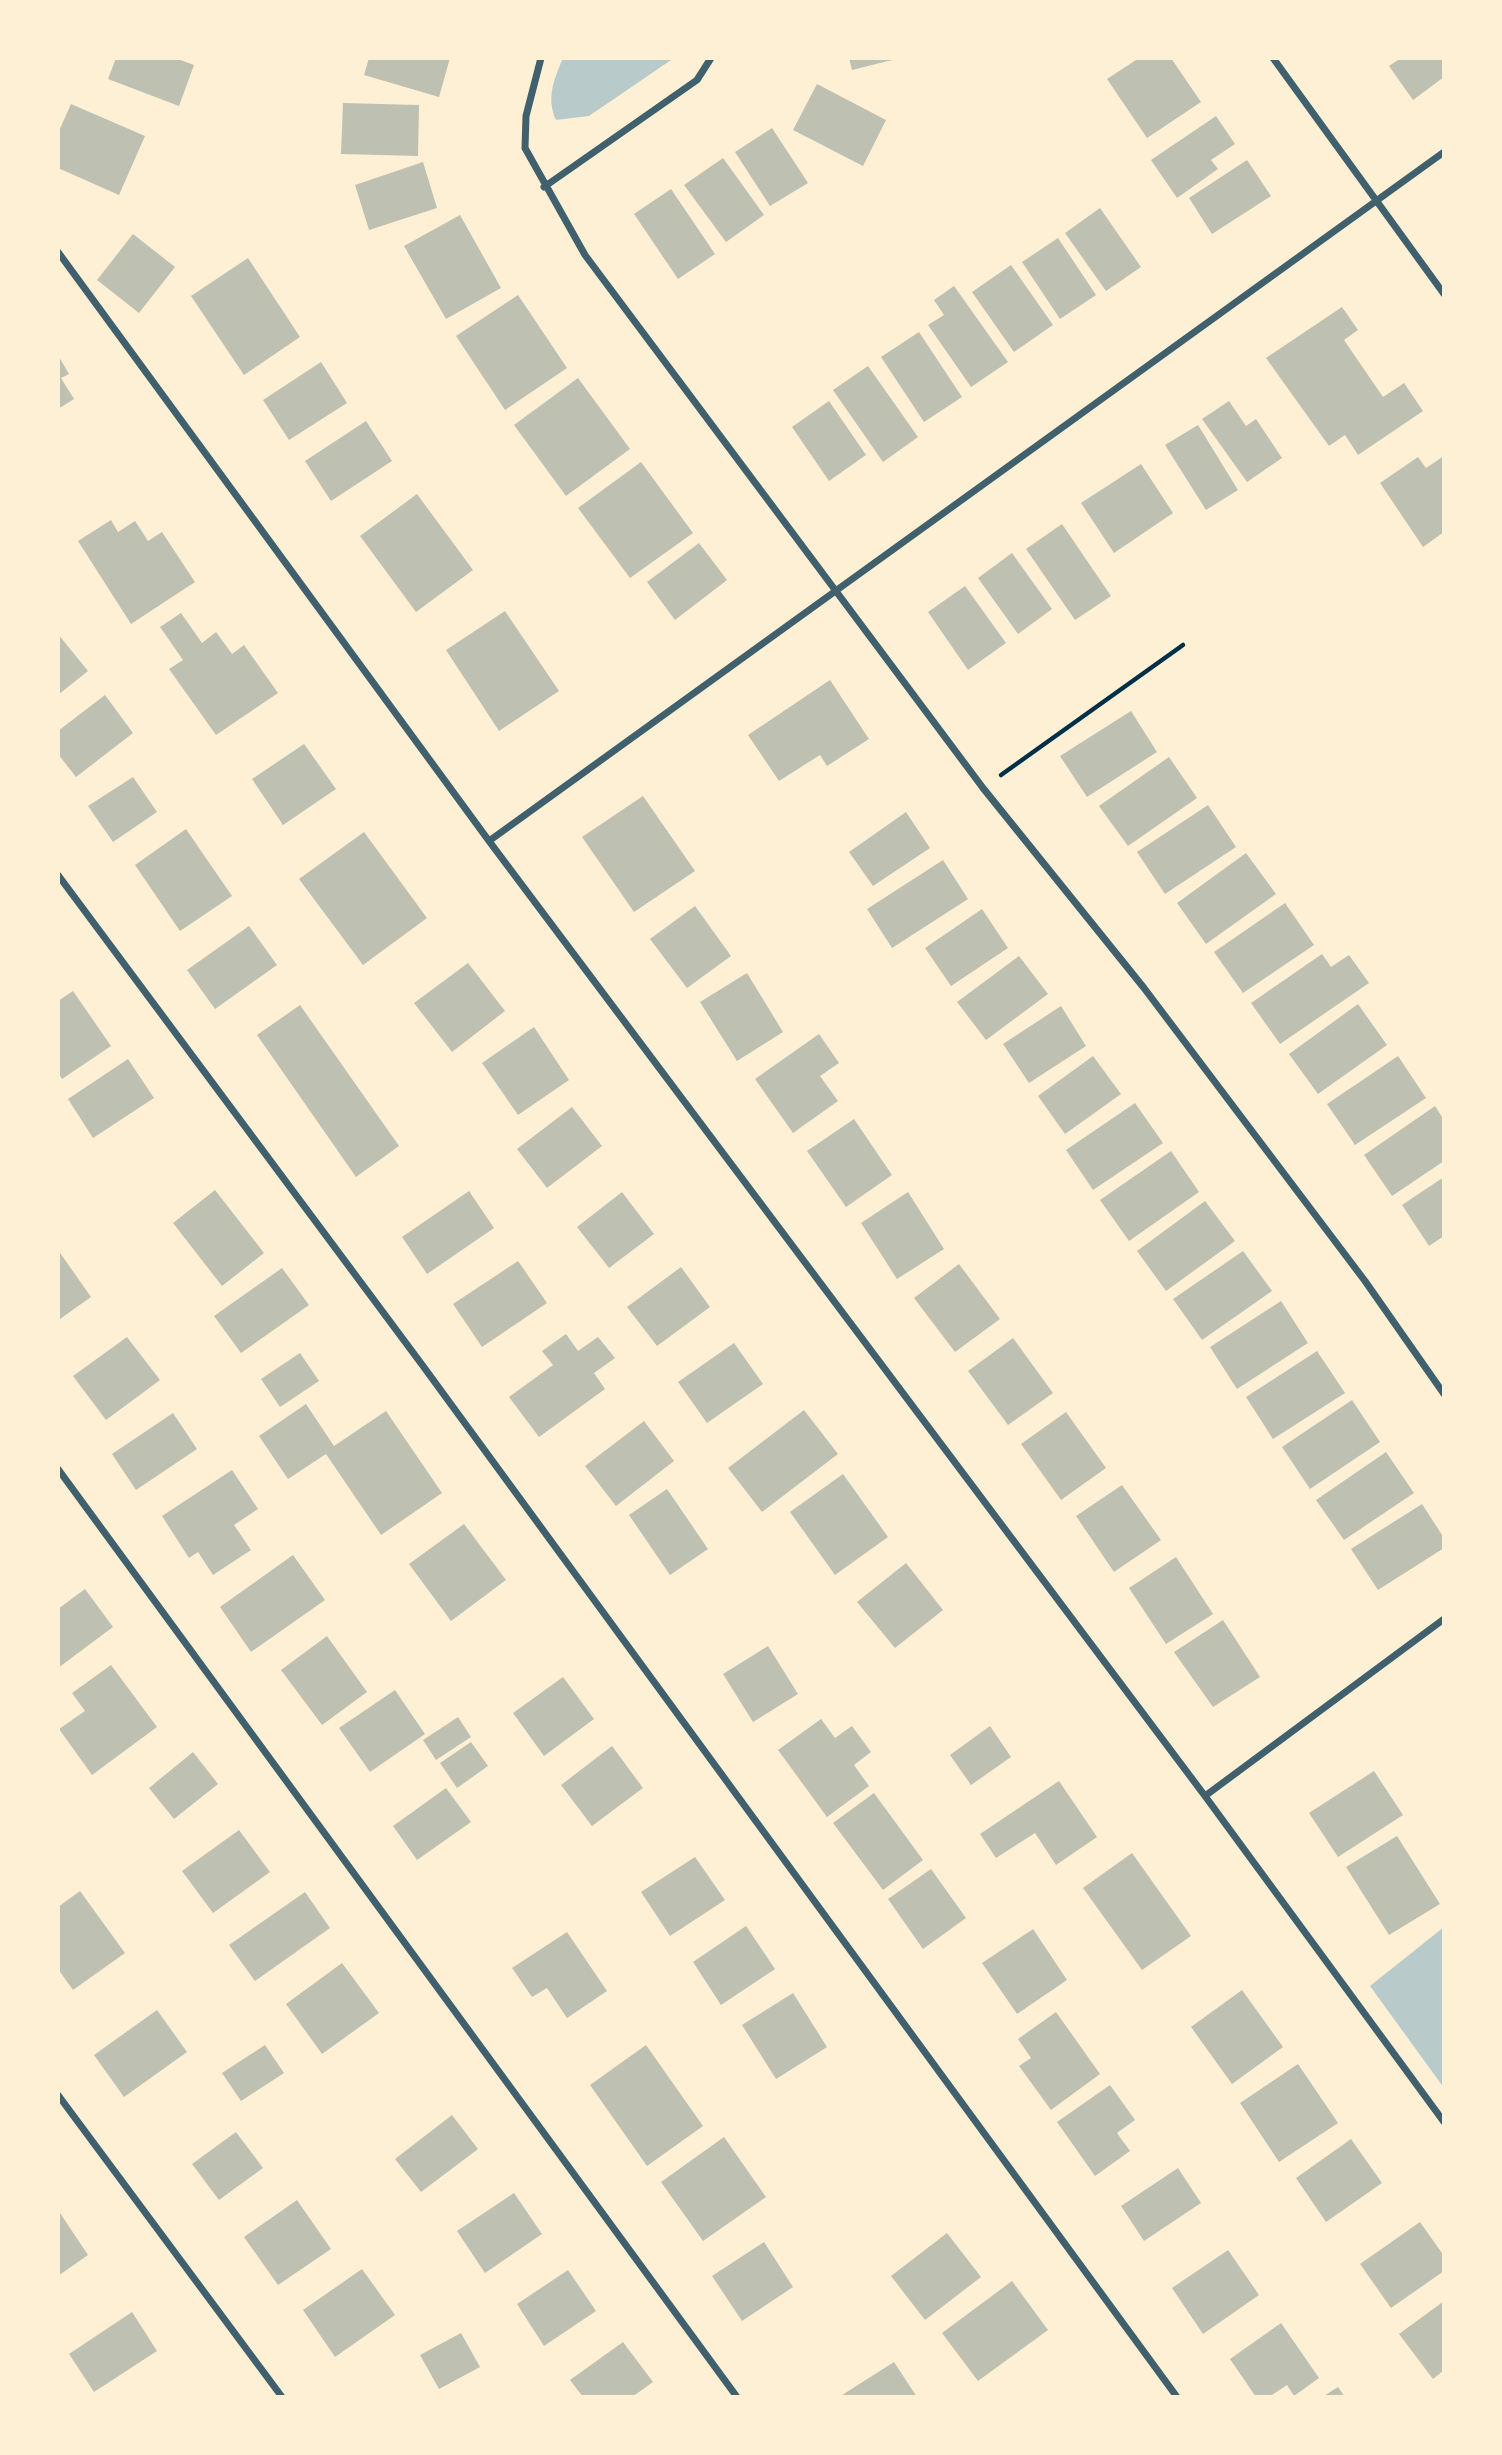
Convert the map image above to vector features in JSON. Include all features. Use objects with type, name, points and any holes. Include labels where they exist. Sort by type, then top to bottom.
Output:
[{"type":"street","points":[[541,58],[526,116],[525,148],[544,187],[585,255],[983,788],[1144,988],[1365,1281],[1444,1394]]},
{"type":"street","points":[[544,187],[697,80],[711,58]]},
{"type":"street","points":[[1273,58],[1444,294]]},
{"type":"street","points":[[489,841],[1444,152]]},
{"type":"street","points":[[58,252],[489,841],[1205,1796],[1444,2122]]},
{"type":"street","points":[[58,875],[423,1366],[1177,2397]]},
{"type":"street","points":[[58,1469],[737,2397]]},
{"type":"street","points":[[1205,1796],[1444,1619]]},
{"type":"street","points":[[58,2095],[282,2397]]},
{"type":"street","points":[[58,2112],[66,2106]]},
{"type":"path","points":[[983,788],[1183,645]]},
{"type":"shaded area","points":[[563,58],[674,58],[589,116],[556,120],[551,96]]},
{"type":"shaded area","points":[[1444,1927],[1444,2088],[1370,1986]]},
{"type":"building","points":[[116,58],[175,58],[194,65],[179,106],[108,79]]},
{"type":"building","points":[[369,58],[450,58],[439,97],[364,75]]},
{"type":"building","points":[[849,58],[896,58],[896,59],[852,70]]},
{"type":"building","points":[[1139,58],[1171,58],[1201,102],[1147,138],[1107,79]]},
{"type":"building","points":[[1401,58],[1444,58],[1444,77],[1413,100],[1389,66]]},
{"type":"building","points":[[817,84],[886,120],[863,166],[793,130]]},
{"type":"building","points":[[343,103],[419,105],[418,156],[341,154]]},
{"type":"building","points":[[71,104],[145,136],[119,195],[58,168],[58,133]]},
{"type":"building","points":[[1216,116],[1235,144],[1211,160],[1218,169],[1177,198],[1151,160]]},
{"type":"building","points":[[772,128],[808,183],[770,206],[735,152]]},
{"type":"building","points":[[723,158],[764,215],[726,242],[684,185]]},
{"type":"building","points":[[1247,160],[1271,196],[1212,234],[1189,198]]},
{"type":"building","points":[[423,162],[437,208],[369,230],[355,185]]},
{"type":"building","points":[[671,189],[715,254],[678,279],[634,214]]},
{"type":"building","points":[[1100,208],[1141,267],[1106,291],[1065,233]]},
{"type":"building","points":[[460,215],[501,288],[446,319],[404,246]]},
{"type":"building","points":[[133,234],[175,267],[139,313],[97,280]]},
{"type":"building","points":[[1058,238],[1096,295],[1060,319],[1022,262]]},
{"type":"building","points":[[248,258],[300,337],[244,375],[191,296]]},
{"type":"building","points":[[1011,265],[1053,325],[1014,352],[972,292]]},
{"type":"building","points":[[954,286],[1008,362],[971,387],[928,325],[944,315],[934,300]]},
{"type":"building","points":[[518,295],[567,368],[505,410],[456,336]]},
{"type":"building","points":[[1342,307],[1358,330],[1344,340],[1383,397],[1404,383],[1423,411],[1358,455],[1345,435],[1329,446],[1266,358]]},
{"type":"building","points":[[919,332],[962,397],[924,422],[881,357]]},
{"type":"building","points":[[58,355],[69,374],[61,378],[74,399],[58,409]]},
{"type":"building","points":[[321,362],[347,403],[289,440],[263,400]]},
{"type":"building","points":[[868,366],[918,437],[883,462],[833,390]]},
{"type":"building","points":[[578,378],[630,449],[566,496],[514,425]]},
{"type":"building","points":[[829,401],[866,455],[829,481],[792,427]]},
{"type":"building","points":[[1229,401],[1246,426],[1256,419],[1282,458],[1247,482],[1202,419]]},
{"type":"building","points":[[366,421],[392,461],[331,501],[305,461]]},
{"type":"building","points":[[1198,425],[1238,490],[1206,510],[1165,445]]},
{"type":"building","points":[[1444,456],[1444,532],[1423,547],[1380,483],[1418,457],[1426,468]]},
{"type":"building","points":[[641,462],[693,533],[630,578],[578,508]]},
{"type":"building","points":[[1141,464],[1173,513],[1114,553],[1081,503]]},
{"type":"building","points":[[417,494],[473,570],[416,612],[360,536]]},
{"type":"building","points":[[111,520],[118,532],[135,521],[148,541],[162,532],[195,582],[131,624],[78,541]]},
{"type":"building","points":[[1062,524],[1111,596],[1075,620],[1026,549]]},
{"type":"building","points":[[699,543],[727,580],[675,620],[647,582]]},
{"type":"building","points":[[1012,553],[1052,609],[1018,634],[978,578]]},
{"type":"building","points":[[965,586],[1006,643],[968,670],[928,612]]},
{"type":"building","points":[[505,611],[559,691],[499,731],[446,650]]},
{"type":"building","points":[[181,613],[202,643],[216,632],[232,654],[244,645],[278,693],[216,735],[169,669],[183,660],[160,627]]},
{"type":"building","points":[[58,634],[88,671],[58,695]]},
{"type":"building","points":[[830,680],[869,739],[827,766],[820,755],[779,781],[748,735]]},
{"type":"building","points":[[105,695],[133,733],[76,777],[58,754],[58,731]]},
{"type":"building","points":[[1131,711],[1157,752],[1087,797],[1060,756]]},
{"type":"building","points":[[304,744],[336,789],[283,825],[252,779]]},
{"type":"building","points":[[1169,757],[1197,798],[1128,846],[1099,806]]},
{"type":"building","points":[[133,777],[157,812],[113,842],[88,806]]},
{"type":"building","points":[[643,796],[695,871],[634,912],[582,837]]},
{"type":"building","points":[[1208,805],[1236,847],[1165,894],[1137,852]]},
{"type":"building","points":[[906,812],[930,848],[873,886],[849,852]]},
{"type":"building","points":[[186,829],[232,896],[180,931],[135,865]]},
{"type":"building","points":[[364,832],[427,918],[363,965],[299,879]]},
{"type":"building","points":[[1246,853],[1276,894],[1206,944],[1177,903]]},
{"type":"building","points":[[943,860],[968,899],[892,948],[867,909]]},
{"type":"building","points":[[1285,903],[1314,945],[1243,993],[1214,952]]},
{"type":"building","points":[[695,906],[731,956],[687,988],[650,939]]},
{"type":"building","points":[[982,909],[1008,948],[951,986],[925,948]]},
{"type":"building","points":[[249,926],[277,965],[215,1009],[187,970]]},
{"type":"building","points":[[1322,954],[1331,967],[1349,955],[1369,983],[1280,1044],[1251,1003]]},
{"type":"building","points":[[1019,956],[1048,994],[986,1040],[957,1002]]},
{"type":"building","points":[[468,963],[505,1011],[452,1052],[414,1003]]},
{"type":"building","points":[[747,973],[783,1032],[737,1061],[700,1002]]},
{"type":"building","points":[[73,991],[111,1046],[62,1079],[58,1072],[58,1001]]},
{"type":"building","points":[[1358,1004],[1387,1045],[1318,1094],[1289,1054]]},
{"type":"building","points":[[300,1005],[399,1146],[356,1177],[257,1035]]},
{"type":"building","points":[[1061,1006],[1086,1046],[1029,1083],[1003,1044]]},
{"type":"building","points":[[534,1027],[569,1080],[518,1115],[482,1063]]},
{"type":"building","points":[[819,1034],[839,1063],[820,1076],[838,1101],[793,1133],[755,1079]]},
{"type":"building","points":[[1093,1056],[1121,1094],[1065,1134],[1038,1096]]},
{"type":"building","points":[[1398,1056],[1426,1098],[1355,1145],[1327,1104]]},
{"type":"building","points":[[128,1059],[154,1098],[93,1138],[68,1099]]},
{"type":"building","points":[[1135,1103],[1163,1143],[1093,1190],[1066,1150]]},
{"type":"building","points":[[1435,1106],[1444,1120],[1444,1161],[1392,1196],[1364,1155]]},
{"type":"building","points":[[572,1107],[602,1146],[547,1188],[517,1149]]},
{"type":"building","points":[[854,1119],[892,1175],[846,1207],[807,1151]]},
{"type":"building","points":[[1171,1151],[1199,1192],[1129,1241],[1100,1200]]},
{"type":"building","points":[[1444,1177],[1444,1236],[1429,1246],[1402,1205]]},
{"type":"building","points":[[215,1190],[264,1253],[222,1286],[173,1223]]},
{"type":"building","points":[[469,1191],[494,1228],[427,1274],[402,1237]]},
{"type":"building","points":[[622,1192],[654,1234],[609,1268],[577,1227]]},
{"type":"building","points":[[908,1192],[944,1249],[897,1279],[861,1223]]},
{"type":"building","points":[[1205,1201],[1235,1241],[1166,1291],[1137,1251]]},
{"type":"building","points":[[58,1250],[91,1297],[60,1319],[58,1316]]},
{"type":"building","points":[[1243,1251],[1272,1291],[1202,1340],[1173,1299]]},
{"type":"building","points":[[518,1261],[547,1303],[482,1347],[453,1304]]},
{"type":"building","points":[[959,1264],[1000,1319],[955,1352],[914,1298]]},
{"type":"building","points":[[681,1267],[710,1307],[657,1346],[627,1307]]},
{"type":"building","points":[[282,1268],[309,1305],[241,1353],[214,1316]]},
{"type":"building","points":[[1281,1301],[1308,1343],[1237,1389],[1210,1347]]},
{"type":"building","points":[[566,1334],[578,1351],[598,1337],[615,1358],[594,1373],[605,1389],[539,1437],[509,1397],[553,1365],[542,1351]]},
{"type":"building","points":[[127,1337],[160,1380],[106,1420],[73,1376]]},
{"type":"building","points":[[1013,1338],[1053,1393],[1008,1425],[968,1371]]},
{"type":"building","points":[[734,1343],[763,1384],[707,1423],[678,1382]]},
{"type":"building","points":[[1317,1351],[1345,1393],[1273,1439],[1246,1397]]},
{"type":"building","points":[[300,1353],[319,1381],[280,1407],[261,1379]]},
{"type":"building","points":[[1352,1400],[1380,1442],[1310,1489],[1282,1447]]},
{"type":"building","points":[[306,1404],[334,1446],[386,1411],[442,1493],[381,1535],[326,1454],[288,1479],[259,1436]]},
{"type":"building","points":[[804,1410],[838,1454],[762,1512],[728,1468]]},
{"type":"building","points":[[1066,1412],[1106,1468],[1061,1500],[1021,1444]]},
{"type":"building","points":[[173,1413],[197,1449],[136,1490],[112,1454]]},
{"type":"building","points":[[644,1421],[674,1461],[616,1506],[585,1466]]},
{"type":"building","points":[[1386,1452],[1414,1493],[1344,1540],[1316,1500]]},
{"type":"building","points":[[232,1470],[258,1509],[234,1525],[251,1550],[213,1575],[198,1552],[189,1558],[162,1516]]},
{"type":"building","points":[[843,1474],[888,1537],[835,1575],[790,1512]]},
{"type":"building","points":[[1122,1485],[1161,1540],[1114,1572],[1076,1516]]},
{"type":"building","points":[[667,1489],[708,1549],[670,1575],[629,1515]]},
{"type":"building","points":[[1422,1504],[1444,1538],[1444,1548],[1378,1590],[1351,1549]]},
{"type":"building","points":[[464,1524],[506,1580],[451,1621],[409,1564]]},
{"type":"building","points":[[293,1555],[325,1600],[251,1652],[220,1607]]},
{"type":"building","points":[[1176,1557],[1213,1614],[1166,1644],[1129,1588]]},
{"type":"building","points":[[906,1563],[943,1610],[895,1648],[857,1602]]},
{"type":"building","points":[[85,1589],[113,1627],[58,1668],[58,1609]]},
{"type":"building","points":[[1223,1620],[1260,1677],[1213,1707],[1174,1652]]},
{"type":"building","points":[[327,1636],[367,1692],[322,1725],[281,1670]]},
{"type":"building","points":[[768,1646],[798,1694],[753,1722],[723,1674]]},
{"type":"building","points":[[111,1665],[157,1727],[92,1775],[59,1729],[85,1711],[72,1693]]},
{"type":"building","points":[[563,1677],[594,1719],[544,1756],[513,1713]]},
{"type":"building","points":[[395,1690],[425,1734],[370,1772],[339,1728]]},
{"type":"building","points":[[458,1717],[471,1737],[436,1760],[423,1740]]},
{"type":"building","points":[[821,1719],[835,1738],[852,1726],[871,1752],[854,1765],[869,1786],[827,1817],[778,1750]]},
{"type":"building","points":[[990,1726],[1011,1757],[971,1785],[950,1755]]},
{"type":"building","points":[[471,1742],[488,1766],[457,1788],[440,1763]]},
{"type":"building","points":[[612,1746],[643,1788],[592,1826],[561,1785]]},
{"type":"building","points":[[193,1752],[218,1784],[174,1819],[149,1788]]},
{"type":"building","points":[[1374,1771],[1403,1815],[1338,1857],[1309,1813]]},
{"type":"building","points":[[1059,1781],[1097,1837],[1056,1865],[1035,1833],[996,1858],[980,1834]]},
{"type":"building","points":[[446,1788],[471,1822],[417,1860],[393,1826]]},
{"type":"building","points":[[874,1793],[923,1860],[883,1890],[833,1823]]},
{"type":"building","points":[[239,1830],[270,1872],[213,1913],[182,1871]]},
{"type":"building","points":[[1397,1836],[1440,1904],[1389,1935],[1346,1867]]},
{"type":"building","points":[[1132,1853],[1191,1936],[1142,1970],[1083,1888]]},
{"type":"building","points":[[695,1857],[725,1900],[670,1936],[641,1892]]},
{"type":"building","points":[[931,1869],[966,1918],[923,1949],[888,1899]]},
{"type":"building","points":[[80,1891],[125,1953],[73,1990],[58,1969],[58,1907]]},
{"type":"building","points":[[305,1892],[330,1928],[255,1981],[229,1945]]},
{"type":"building","points":[[746,1926],[775,1969],[721,2005],[693,1962]]},
{"type":"building","points":[[1033,1929],[1067,1980],[1017,2014],[982,1963]]},
{"type":"building","points":[[567,1932],[607,1991],[567,2018],[547,1988],[532,1997],[512,1968]]},
{"type":"building","points":[[342,1963],[379,2013],[322,2054],[286,2004]]},
{"type":"building","points":[[1242,1990],[1283,2047],[1232,2084],[1191,2027]]},
{"type":"building","points":[[793,1993],[827,2047],[776,2079],[742,2025]]},
{"type":"building","points":[[157,2010],[187,2052],[124,2097],[94,2055]]},
{"type":"building","points":[[1056,2012],[1100,2074],[1051,2110],[1019,2066],[1031,2058],[1018,2039]]},
{"type":"building","points":[[265,2045],[284,2073],[241,2101],[222,2073]]},
{"type":"building","points":[[646,2045],[703,2126],[647,2166],[590,2085]]},
{"type":"building","points":[[1298,2064],[1338,2123],[1279,2162],[1240,2103]]},
{"type":"building","points":[[1110,2085],[1135,2120],[1117,2133],[1130,2151],[1095,2176],[1057,2122]]},
{"type":"building","points":[[452,2115],[478,2149],[421,2192],[395,2159]]},
{"type":"building","points":[[236,2132],[263,2168],[219,2200],[192,2164]]},
{"type":"building","points":[[724,2137],[766,2197],[703,2241],[661,2182]]},
{"type":"building","points":[[1351,2139],[1382,2183],[1326,2222],[1296,2178]]},
{"type":"building","points":[[1178,2168],[1201,2203],[1144,2241],[1121,2206]]},
{"type":"building","points":[[514,2193],[542,2234],[485,2273],[457,2231]]},
{"type":"building","points":[[297,2200],[331,2249],[278,2285],[244,2237]]},
{"type":"building","points":[[58,2210],[88,2255],[58,2276]]},
{"type":"building","points":[[1420,2222],[1444,2256],[1444,2271],[1391,2308],[1360,2264]]},
{"type":"building","points":[[947,2233],[981,2277],[925,2320],[891,2276]]},
{"type":"building","points":[[764,2242],[793,2287],[742,2321],[712,2276]]},
{"type":"building","points":[[1228,2250],[1259,2295],[1203,2334],[1172,2288]]},
{"type":"building","points":[[362,2269],[395,2315],[335,2357],[303,2310]]},
{"type":"building","points":[[568,2270],[596,2311],[544,2346],[517,2304]]},
{"type":"building","points":[[1012,2281],[1048,2330],[978,2381],[942,2333]]},
{"type":"building","points":[[1444,2301],[1444,2370],[1433,2379],[1399,2334]]},
{"type":"building","points":[[132,2312],[157,2351],[94,2392],[69,2354]]},
{"type":"building","points":[[1281,2323],[1319,2378],[1294,2396],[1287,2385],[1269,2397],[1256,2397],[1230,2359]]},
{"type":"building","points":[[461,2333],[480,2367],[439,2389],[420,2355]]},
{"type":"building","points":[[623,2342],[653,2382],[632,2397],[583,2397],[570,2380]]},
{"type":"building","points":[[894,2362],[917,2397],[839,2397]]},
{"type":"building","points":[[1338,2387],[1345,2397],[1322,2397]]}]
